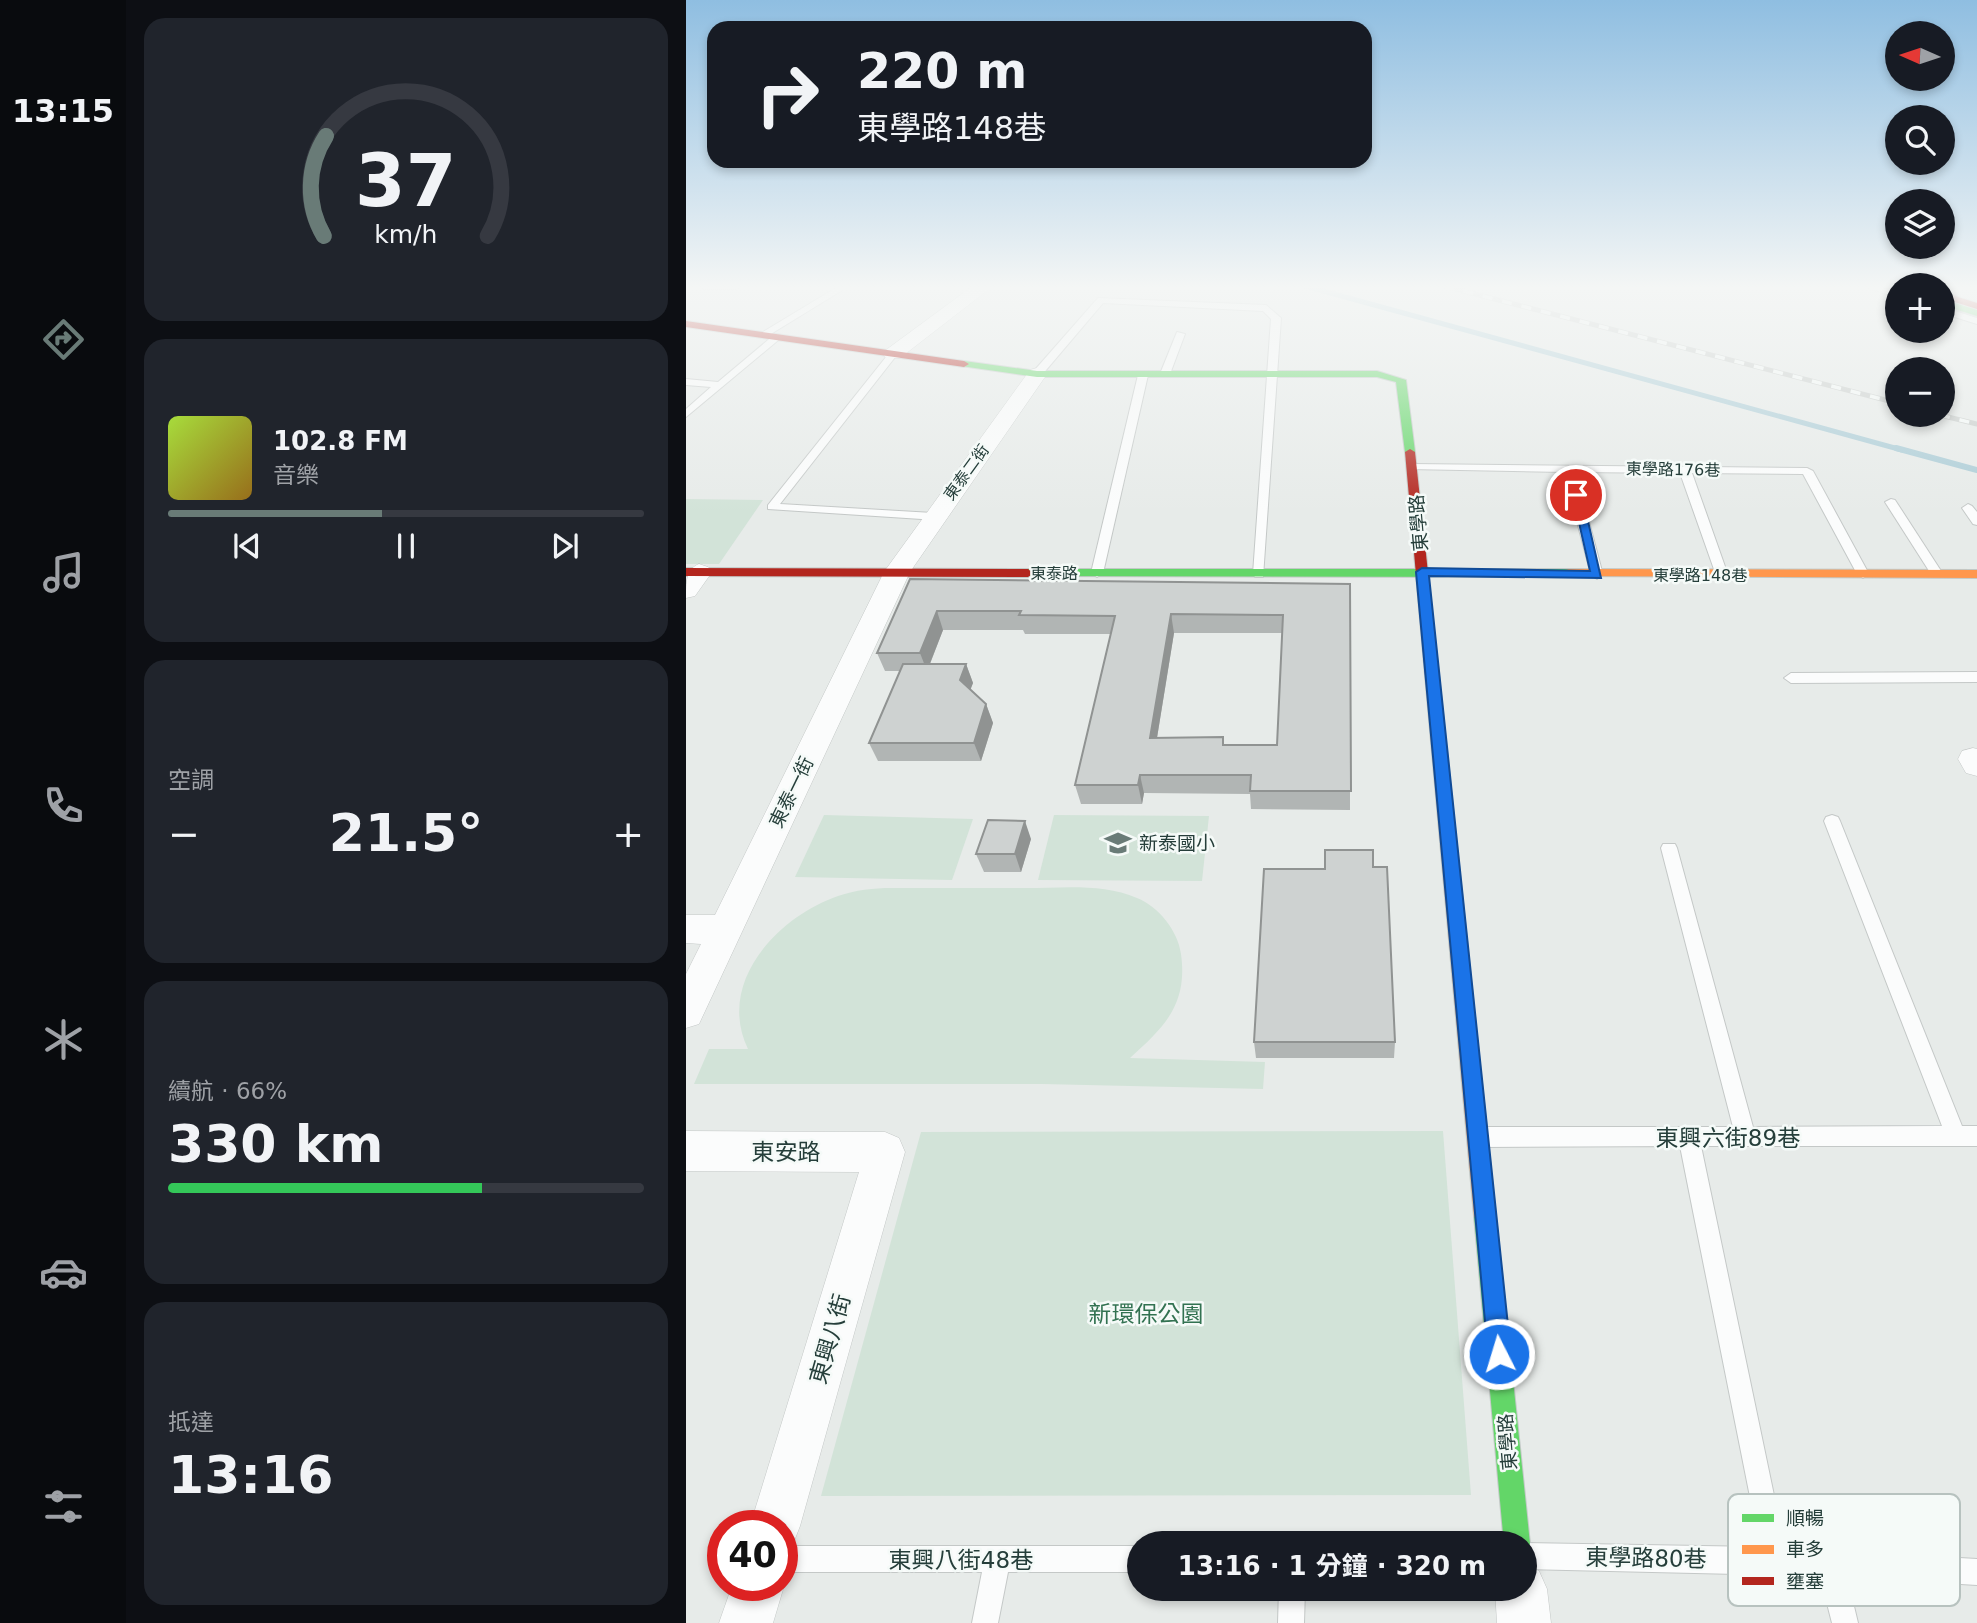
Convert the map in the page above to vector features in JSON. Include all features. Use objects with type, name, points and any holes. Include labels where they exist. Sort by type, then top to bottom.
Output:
[{"type":"street","points":[[949,362],[1037,374],[1273,374]]},
{"type":"street","name":"東泰二街","points":[[897,572],[933,517],[1037,374]]},
{"type":"street","name":"東學路","points":[[1273,374],[1377,374],[1401,380],[1480,1137],[1516,1531]]},
{"type":"street","name":"東泰路","points":[[690,578],[897,572],[1422,572]]},
{"type":"street","name":"東泰一街","points":[[686,1012],[897,572]]},
{"type":"street","name":"東學路148巷","points":[[1422,572],[1597,575],[1977,574]]},
{"type":"street","points":[[686,929],[724,930]]},
{"type":"street","name":"東安路","points":[[686,1152],[885,1152]]},
{"type":"street","name":"東興八街","points":[[780,1510],[885,1152]]},
{"type":"street","points":[[747,1623],[754,1601]]},
{"type":"street","points":[[1522,1601],[1524,1623]]},
{"type":"lane","points":[[686,414],[743,362]]},
{"type":"lane","points":[[887,362],[772,507],[933,517]]},
{"type":"lane","points":[[1037,374],[1048,362]]},
{"type":"lane","points":[[1164,374],[1169,362]]},
{"type":"lane","points":[[1259,574],[1274,362]]},
{"type":"lane","points":[[1097,573],[1143,374]]},
{"type":"lane","points":[[686,382],[718,385]]},
{"type":"lane","name":"東學路176巷","points":[[1412,467],[1807,471],[1863,574]]},
{"type":"lane","points":[[1569,468],[1597,575]]},
{"type":"lane","points":[[1685,470],[1722,575]]},
{"type":"lane","points":[[1891,502],[1937,574]]},
{"type":"lane","points":[[1968,509],[1977,521]]},
{"type":"lane","points":[[1791,678],[1977,677]]},
{"type":"lane","points":[[1832,821],[1956,1136]]},
{"type":"lane","points":[[1669,848],[1746,1137]]},
{"type":"lane","name":"東興六街89巷","points":[[1480,1137],[1689,1139],[1977,1136]]},
{"type":"lane","points":[[1689,1139],[1762,1494]]},
{"type":"lane","name":"東學路80巷","points":[[1537,1556],[1728,1559]]},
{"type":"lane","name":"東興八街48巷","points":[[798,1559],[1127,1559]]},
{"type":"lane","points":[[985,1623],[997,1560]]},
{"type":"lane","points":[[1291,1623],[1292,1601]]},
{"type":"lane","points":[[1841,1606],[1845,1623]]},
{"type":"green space","points":[[686,499],[763,500],[719,564],[686,564]]},
{"type":"green space","points":[[824,815],[973,819],[952,880],[795,877]]},
{"type":"green space","points":[[1054,815],[1209,816],[1202,881],[1038,880]]},
{"type":"green space","points":[[1082,887],[1124,893],[1145,902],[1160,914],[1176,937],[1181,954],[1181,987],[1171,1014],[1130,1058],[1265,1062],[1263,1089],[1042,1084],[694,1084],[709,1049],[748,1049],[740,1024],[740,1000],[746,977],[774,936],[794,919],[838,896],[892,888]]},
{"type":"green space","name":"新環保公園","points":[[1443,1131],[1471,1495],[821,1496],[921,1132]]},
{"type":"building","points":[[910,579],[1350,584],[1351,791],[1250,791],[1251,775],[1140,775],[1138,785],[1075,785],[1115,616],[1019,615],[1021,611],[937,611],[920,653],[877,653]],"holes":[[[1171,614],[1283,615],[1277,745],[1223,745],[1223,737],[1150,738]]]},
{"type":"building","points":[[903,664],[966,664],[960,680],[986,704],[974,743],[869,743]]},
{"type":"building","points":[[988,820],[1025,821],[1015,854],[976,854]]},
{"type":"building","points":[[1325,850],[1373,850],[1373,867],[1387,867],[1395,1042],[1254,1042],[1264,869],[1325,869]]},
{"type":"waterway","points":[[1581,362],[1902,450]]},
{"type":"waterway","points":[[1896,448],[1977,470]]},
{"type":"railway","points":[[1737,362],[1885,400]]},
{"type":"railway","points":[[1955,419],[1977,424]]},
{"type":"traffic: fast","points":[[964,364],[1037,374],[1377,374],[1401,380],[1410,452]]},
{"type":"traffic: fast","points":[[1028,573],[1569,573]]},
{"type":"traffic: fast","points":[[1485,1216],[1516,1531]]},
{"type":"traffic: slow","points":[[1569,573],[1977,574]]},
{"type":"traffic: slow","points":[[1432,675],[1485,1216]]},
{"type":"traffic: jam","points":[[948,362],[964,364]]},
{"type":"traffic: jam","points":[[1410,452],[1432,675]]},
{"type":"traffic: jam","points":[[686,572],[1028,573]]},
{"type":"place","name":"新泰國小","points":[[1118,843]]},
{"type":"route","points":[[1499,1354],[1480,1137],[1422,572],[1597,575],[1576,495]]}]
